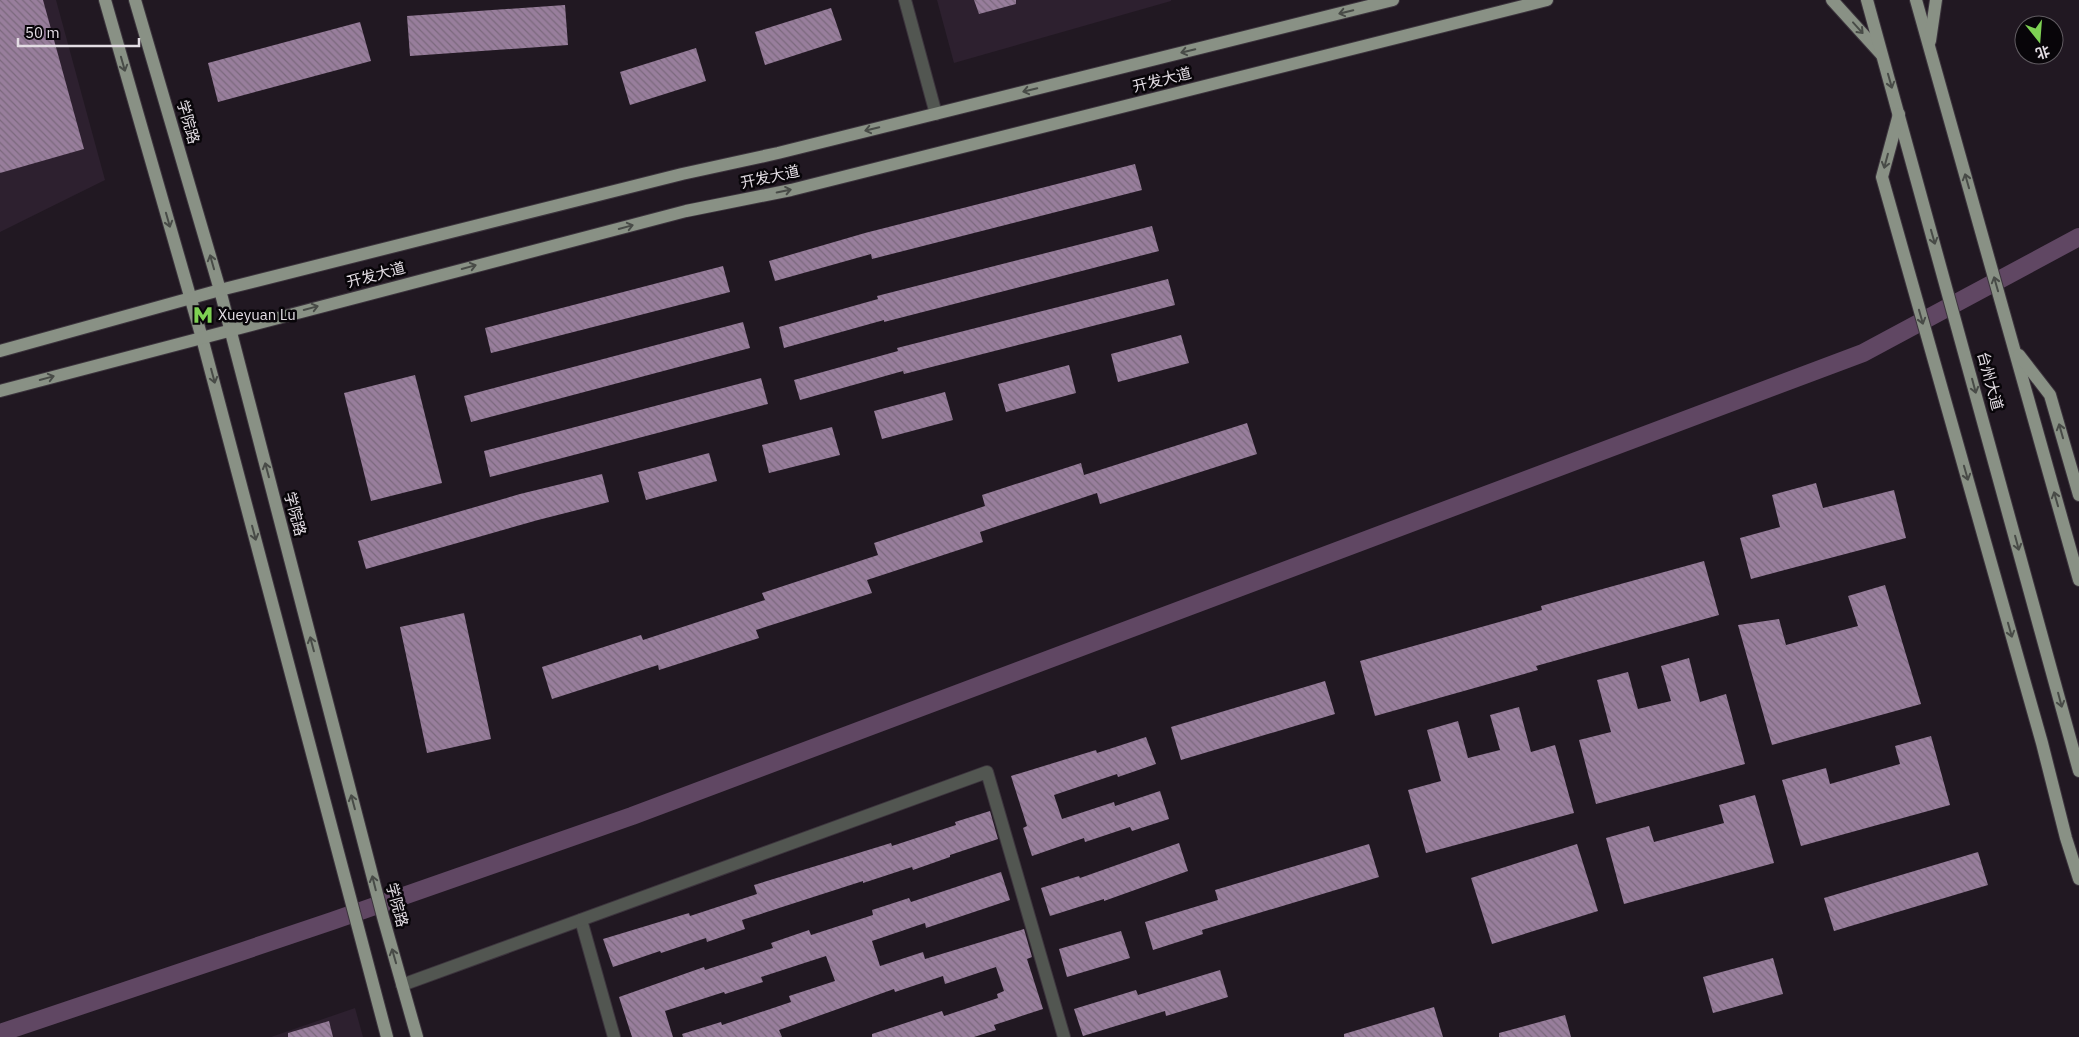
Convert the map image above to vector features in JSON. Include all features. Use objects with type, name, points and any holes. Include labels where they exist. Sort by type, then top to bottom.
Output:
[{"type":"main road","points":[[104,0],[191,297],[387,1037]]},
{"type":"main road","name":"学院路","points":[[135,0],[220,290],[383,917],[417,1037]]},
{"type":"main road","name":"开发大道","points":[[0,351],[191,297],[682,174],[778,153],[1393,0]]},
{"type":"main road","name":"开发大道","points":[[0,391],[676,213],[791,190],[1547,0]]},
{"type":"main road","points":[[1832,0],[1883,56]]},
{"type":"main road","name":"台州大道","points":[[1867,0],[1962,339],[2079,771]]},
{"type":"main road","points":[[1916,0],[2079,580]]},
{"type":"main road","points":[[1929,46],[1936,0]]},
{"type":"main road","points":[[1899,114],[1882,177],[2079,879]]},
{"type":"main road","points":[[2015,350],[2050,395],[2079,495]]},
{"type":"street","points":[[905,0],[936,114]]},
{"type":"street","points":[[402,985],[986,772],[1064,1037]]},
{"type":"street","points":[[581,920],[614,1037]]},
{"type":"shaded area","points":[[0,0],[56,0],[105,180],[0,232]]},
{"type":"shaded area","points":[[937,0],[1171,0],[1171,1],[954,63]]},
{"type":"shaded area","points":[[355,1008],[363,1037],[271,1037]]},
{"type":"building","points":[[0,0],[43,0],[84,149],[0,173]]},
{"type":"building","points":[[974,0],[1016,0],[1016,4],[979,14]]},
{"type":"building","points":[[565,5],[568,45],[410,56],[407,16]]},
{"type":"building","points":[[831,8],[842,40],[765,65],[755,32]]},
{"type":"building","points":[[360,22],[371,61],[218,102],[208,63]]},
{"type":"building","points":[[696,48],[706,81],[630,105],[620,72]]},
{"type":"building","points":[[1135,164],[1142,190],[872,259],[871,254],[775,281],[769,261],[865,233]]},
{"type":"building","points":[[1152,226],[1159,251],[884,322],[884,320],[784,348],[779,327],[878,299],[877,296]]},
{"type":"building","points":[[723,266],[730,292],[491,353],[485,328]]},
{"type":"building","points":[[1168,279],[1175,305],[904,374],[903,371],[800,400],[794,380],[898,351],[897,348]]},
{"type":"building","points":[[743,322],[750,348],[471,422],[464,396]]},
{"type":"building","points":[[1181,335],[1189,363],[1118,382],[1111,354]]},
{"type":"building","points":[[1069,365],[1076,393],[1006,412],[998,384]]},
{"type":"building","points":[[415,375],[442,483],[371,501],[344,393]]},
{"type":"building","points":[[761,378],[768,404],[490,477],[484,451]]},
{"type":"building","points":[[945,392],[953,420],[882,439],[874,411]]},
{"type":"building","points":[[1247,423],[1257,454],[1100,504],[1097,493],[980,532],[983,542],[867,580],[872,593],[756,630],[759,638],[659,670],[658,665],[552,699],[542,667],[641,635],[643,640],[765,600],[762,593],[878,555],[874,543],[985,506],[982,495],[1081,463],[1084,475]]},
{"type":"building","points":[[832,427],[840,455],[769,473],[762,445]]},
{"type":"building","points":[[709,453],[717,481],[646,500],[638,472]]},
{"type":"building","points":[[602,474],[609,502],[538,520],[366,569],[358,541],[520,494]]},
{"type":"building","points":[[1816,483],[1823,508],[1894,490],[1906,538],[1751,579],[1740,538],[1780,527],[1772,495]]},
{"type":"building","points":[[1704,561],[1719,615],[1536,666],[1538,670],[1375,716],[1360,661],[1542,610],[1541,606]]},
{"type":"building","points":[[1885,585],[1921,704],[1772,745],[1738,625],[1779,619],[1786,645],[1858,626],[1848,596]]},
{"type":"building","points":[[464,613],[491,739],[427,753],[400,627]]},
{"type":"building","points":[[1689,658],[1700,702],[1726,694],[1745,764],[1596,804],[1579,740],[1611,732],[1597,680],[1628,672],[1638,709],[1671,701],[1661,666]]},
{"type":"building","points":[[1325,681],[1335,714],[1181,760],[1171,727]]},
{"type":"building","points":[[1519,707],[1531,752],[1555,745],[1574,813],[1426,853],[1408,790],[1441,781],[1427,730],[1458,721],[1468,758],[1500,750],[1490,715]]},
{"type":"building","points":[[1931,736],[1950,805],[1801,846],[1782,780],[1826,768],[1830,784],[1900,764],[1895,746]]},
{"type":"building","points":[[1146,737],[1156,764],[1118,777],[1117,774],[1054,795],[1062,819],[1114,802],[1115,806],[1160,791],[1169,819],[1132,831],[1130,827],[1085,842],[1084,838],[1032,856],[1023,828],[1027,826],[1011,776],[1096,750],[1097,753]]},
{"type":"building","points":[[1755,795],[1774,863],[1624,904],[1606,838],[1649,826],[1654,842],[1724,823],[1719,805]]},
{"type":"building","points":[[990,811],[998,839],[913,870],[912,867],[863,883],[863,881],[742,920],[745,929],[707,942],[706,938],[613,967],[603,939],[689,913],[690,916],[757,894],[754,885],[891,843],[892,846],[956,825],[955,822]]},
{"type":"building","points":[[1179,843],[1188,871],[1104,901],[1104,899],[1050,916],[1041,888],[1079,876],[1080,878]]},
{"type":"building","points":[[1369,844],[1379,877],[1202,930],[1203,934],[1153,950],[1145,922],[1218,900],[1215,890]]},
{"type":"building","points":[[1577,844],[1598,911],[1492,944],[1471,878]]},
{"type":"building","points":[[1978,852],[1988,885],[1834,931],[1824,898]]},
{"type":"building","points":[[1001,872],[1010,900],[926,928],[925,923],[872,941],[880,966],[923,952],[925,959],[1024,929],[1032,957],[1027,959],[1043,1009],[994,1025],[996,1030],[974,1037],[872,1037],[872,1034],[942,1011],[944,1016],[998,998],[997,994],[1004,991],[996,967],[945,984],[943,976],[895,992],[894,989],[779,1030],[782,1037],[683,1037],[682,1034],[721,1022],[722,1025],[791,1002],[789,996],[835,981],[826,956],[761,977],[763,982],[665,1011],[673,1037],[632,1037],[619,997],[704,967],[705,970],[773,948],[771,943],[809,930],[811,935],[873,915],[872,910],[909,898],[911,902]]},
{"type":"building","points":[[1121,931],[1130,958],[1067,977],[1059,949]]},
{"type":"building","points":[[1773,958],[1783,994],[1713,1013],[1703,977]]},
{"type":"building","points":[[1220,970],[1228,997],[1166,1016],[1165,1011],[1083,1036],[1074,1009],[1136,990],[1138,995]]},
{"type":"building","points":[[1434,1007],[1443,1037],[1344,1037],[1344,1034]]},
{"type":"building","points":[[1565,1015],[1571,1037],[1499,1037],[1499,1033]]},
{"type":"building","points":[[329,1021],[333,1037],[288,1037],[288,1033]]},
{"type":"waterway","points":[[0,1033],[332,921],[632,816],[1863,353],[2079,237]]},
{"type":"place","name":"Xueyuan Lu","points":[[203,315]]}]
